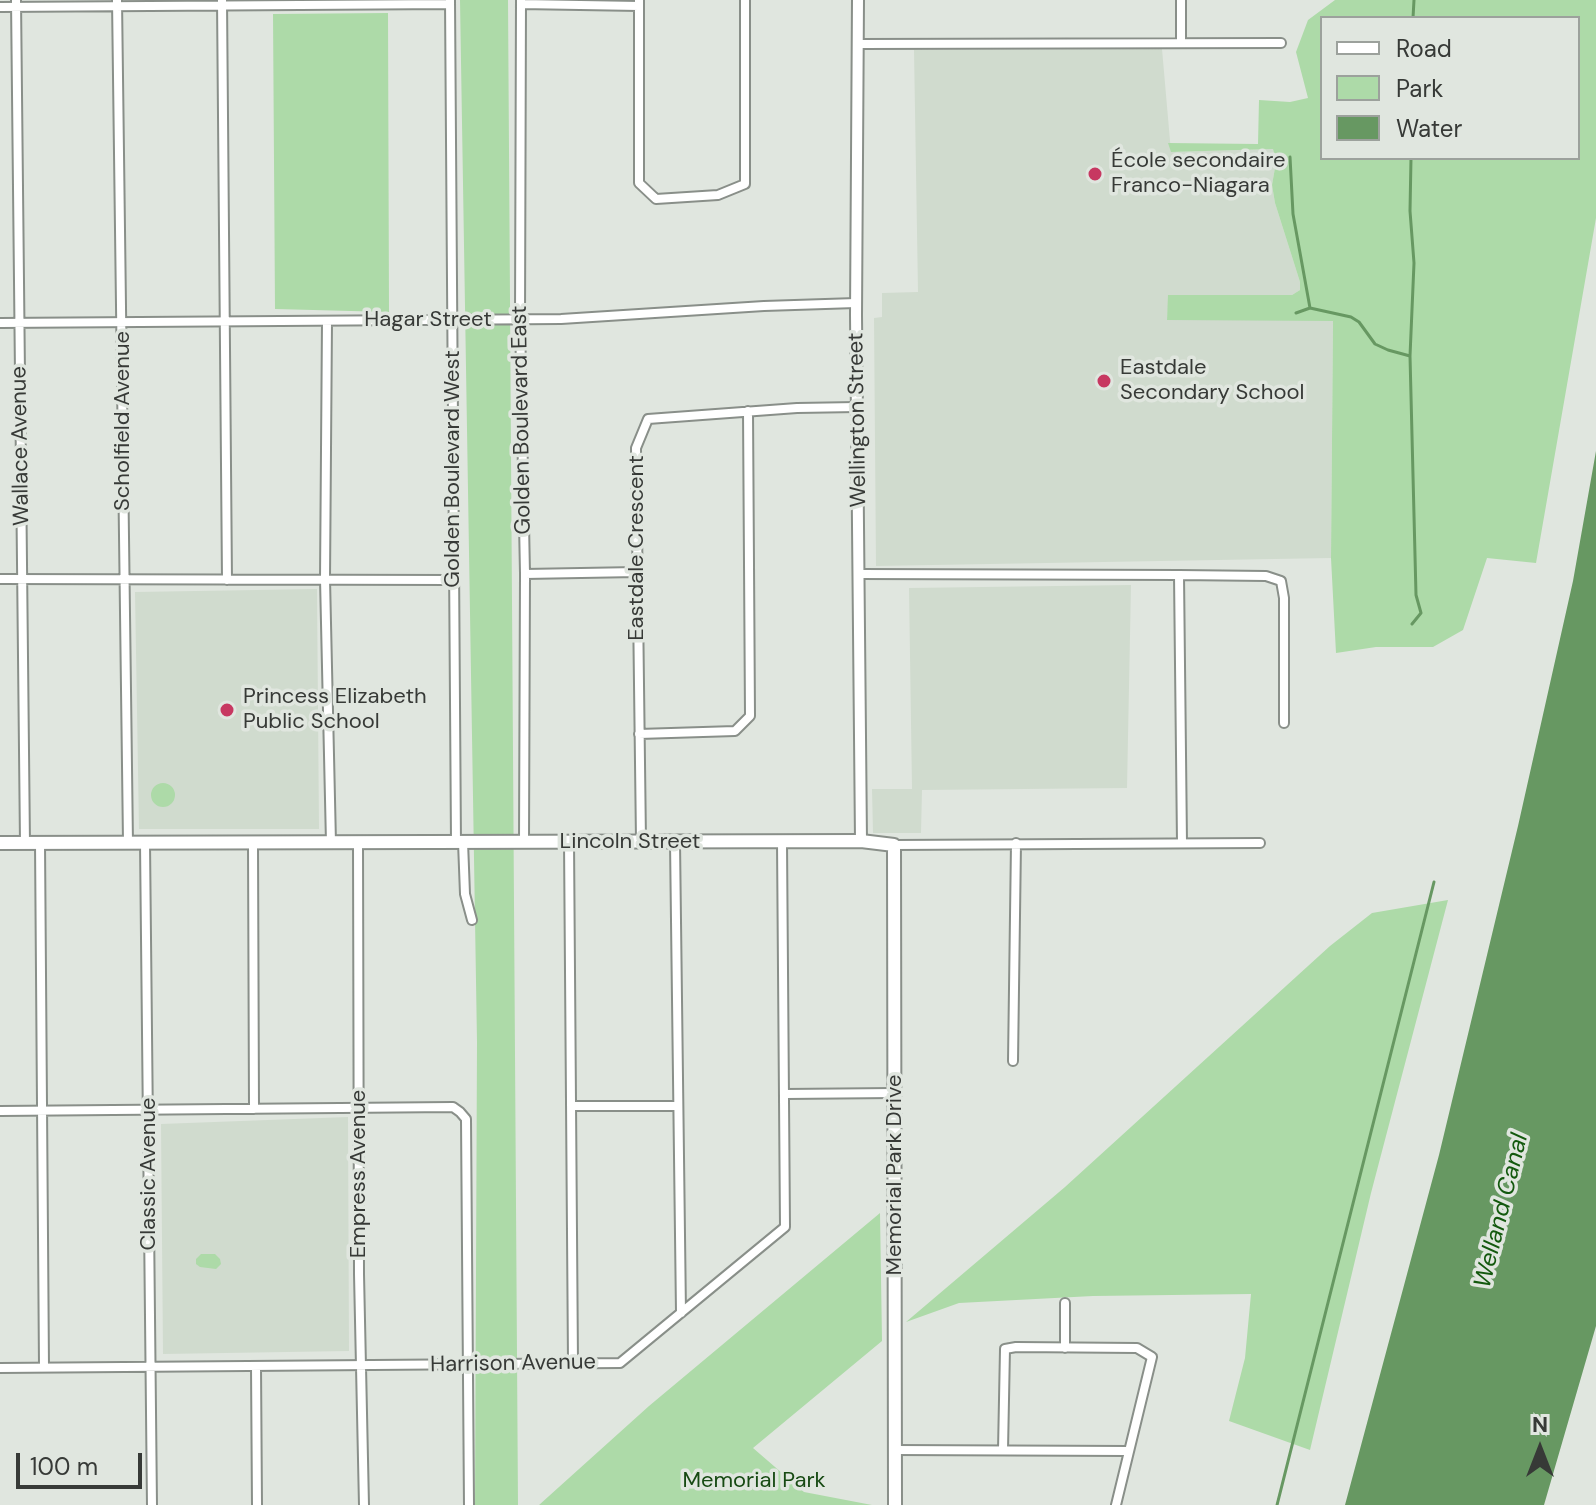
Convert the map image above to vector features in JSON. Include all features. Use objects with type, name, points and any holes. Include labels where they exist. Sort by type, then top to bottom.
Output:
[{"type":"main road","name":"Lincoln Street","points":[[0,843],[861,841],[894,845]]},
{"type":"main road","name":"Memorial Park Drive","points":[[894,845],[895,1505]]},
{"type":"street","points":[[521,2],[639,3],[639,183],[656,199],[718,195],[745,184],[745,0]]},
{"type":"street","name":"Wellington Street","points":[[858,0],[856,303],[861,841]]},
{"type":"street","points":[[1181,0],[1181,42]]},
{"type":"street","points":[[0,7],[16,4],[450,2]]},
{"type":"street","name":"Golden Boulevard West","points":[[450,2],[453,580],[460,842],[465,894],[472,920]]},
{"type":"street","name":"Golden Boulevard East","points":[[521,2],[524,841]]},
{"type":"street","name":"Scholfield Avenue","points":[[117,3],[128,842]]},
{"type":"street","points":[[222,3],[227,580]]},
{"type":"street","name":"Wallace Avenue","points":[[16,4],[25,843]]},
{"type":"street","points":[[859,44],[1281,43]]},
{"type":"street","name":"Hagar Street","points":[[0,323],[601,318],[764,306],[856,303]]},
{"type":"street","points":[[327,321],[325,579],[331,843]]},
{"type":"street","name":"Eastdale Crescent","points":[[641,841],[636,448],[648,419],[857,407]]},
{"type":"street","points":[[639,734],[735,731],[750,716],[748,411]]},
{"type":"street","points":[[525,574],[637,572]]},
{"type":"street","points":[[860,574],[1266,576],[1281,581],[1284,723]]},
{"type":"street","points":[[1179,575],[1182,843]]},
{"type":"street","points":[[0,579],[453,580]]},
{"type":"street","points":[[569,841],[573,1363]]},
{"type":"street","points":[[675,842],[681,1313]]},
{"type":"street","name":"Harrison Avenue","points":[[0,1368],[620,1363],[785,1227],[782,842]]},
{"type":"street","points":[[40,843],[44,1367]]},
{"type":"street","name":"Classic Avenue","points":[[145,843],[152,1505]]},
{"type":"street","name":"Empress Avenue","points":[[358,843],[359,1274],[364,1505]]},
{"type":"street","points":[[1013,1061],[1016,843]]},
{"type":"street","name":"Lincoln Street","points":[[894,845],[1260,843]]},
{"type":"street","points":[[253,844],[254,1109]]},
{"type":"street","points":[[785,1094],[894,1093]]},
{"type":"street","points":[[572,1106],[676,1106]]},
{"type":"street","points":[[0,1111],[453,1107],[460,1112],[466,1119],[469,1505]]},
{"type":"street","points":[[1065,1303],[1065,1348]]},
{"type":"street","points":[[1003,1450],[1005,1349],[1137,1348],[1152,1357],[1116,1505]]},
{"type":"street","points":[[256,1366],[257,1505]]},
{"type":"street","points":[[894,1450],[1128,1451]]},
{"type":"shaded area","points":[[1162,49],[1171,152],[1273,149],[1276,162],[1272,185],[1275,203],[1300,282],[1300,290],[1292,295],[1169,295],[1167,320],[1333,320],[1331,558],[876,566],[874,318],[882,317],[882,293],[918,292],[914,50]]},
{"type":"shaded area","points":[[1131,585],[1127,788],[922,790],[921,833],[873,833],[872,789],[912,789],[909,588]]},
{"type":"shaded area","name":"Princess Elizabeth Public School","points":[[317,589],[319,829],[139,829],[135,592]]},
{"type":"shaded area","points":[[348,1117],[349,1351],[163,1354],[161,1124]]},
{"type":"green space","points":[[460,0],[508,0],[518,1505],[475,1505],[477,1042]]},
{"type":"green space","points":[[1335,0],[1596,0],[1596,218],[1536,563],[1487,558],[1463,630],[1433,647],[1376,647],[1336,653],[1331,558],[1333,321],[1167,320],[1168,295],[1292,295],[1300,290],[1275,203],[1272,185],[1276,162],[1273,149],[1171,152],[1168,143],[1258,144],[1259,100],[1290,102],[1308,98],[1296,52],[1308,20]]},
{"type":"green space","points":[[388,13],[389,312],[275,309],[273,14]]},
{"type":"green space","points":[[163,783],[174,790],[175,795],[168,806],[163,807],[152,800],[151,795],[158,784]]},
{"type":"green space","points":[[1448,900],[1371,1193],[1310,1450],[1229,1421],[1245,1358],[1251,1294],[1093,1296],[959,1303],[906,1322],[1065,1187],[1330,946],[1372,913]]},
{"type":"green space","name":"Memorial Park","points":[[880,1213],[882,1341],[753,1448],[804,1492],[872,1505],[539,1505],[649,1406]]},
{"type":"green space","points":[[201,1254],[215,1254],[221,1264],[216,1269],[200,1267],[196,1259]]},
{"type":"water","name":"Welland Canal","points":[[1596,451],[1596,1326],[1544,1505],[1345,1505],[1439,1155],[1518,826],[1573,581]]},
{"type":"waterway","points":[[1413,16],[1414,0]]},
{"type":"waterway","points":[[1290,157],[1293,214],[1310,308]]},
{"type":"waterway","points":[[1411,160],[1410,211],[1414,263],[1410,356],[1416,595],[1421,613],[1412,624]]},
{"type":"waterway","points":[[1296,313],[1310,308],[1351,317],[1359,322],[1375,344],[1410,356]]},
{"type":"waterway","points":[[1277,1505],[1434,882]]},
{"type":"place","name":"École secondaire Franco-Niagara","points":[[1095,174]]},
{"type":"place","name":"Eastdale Secondary School","points":[[1104,381]]},
{"type":"place","name":"Princess Elizabeth Public School","points":[[227,710]]}]
